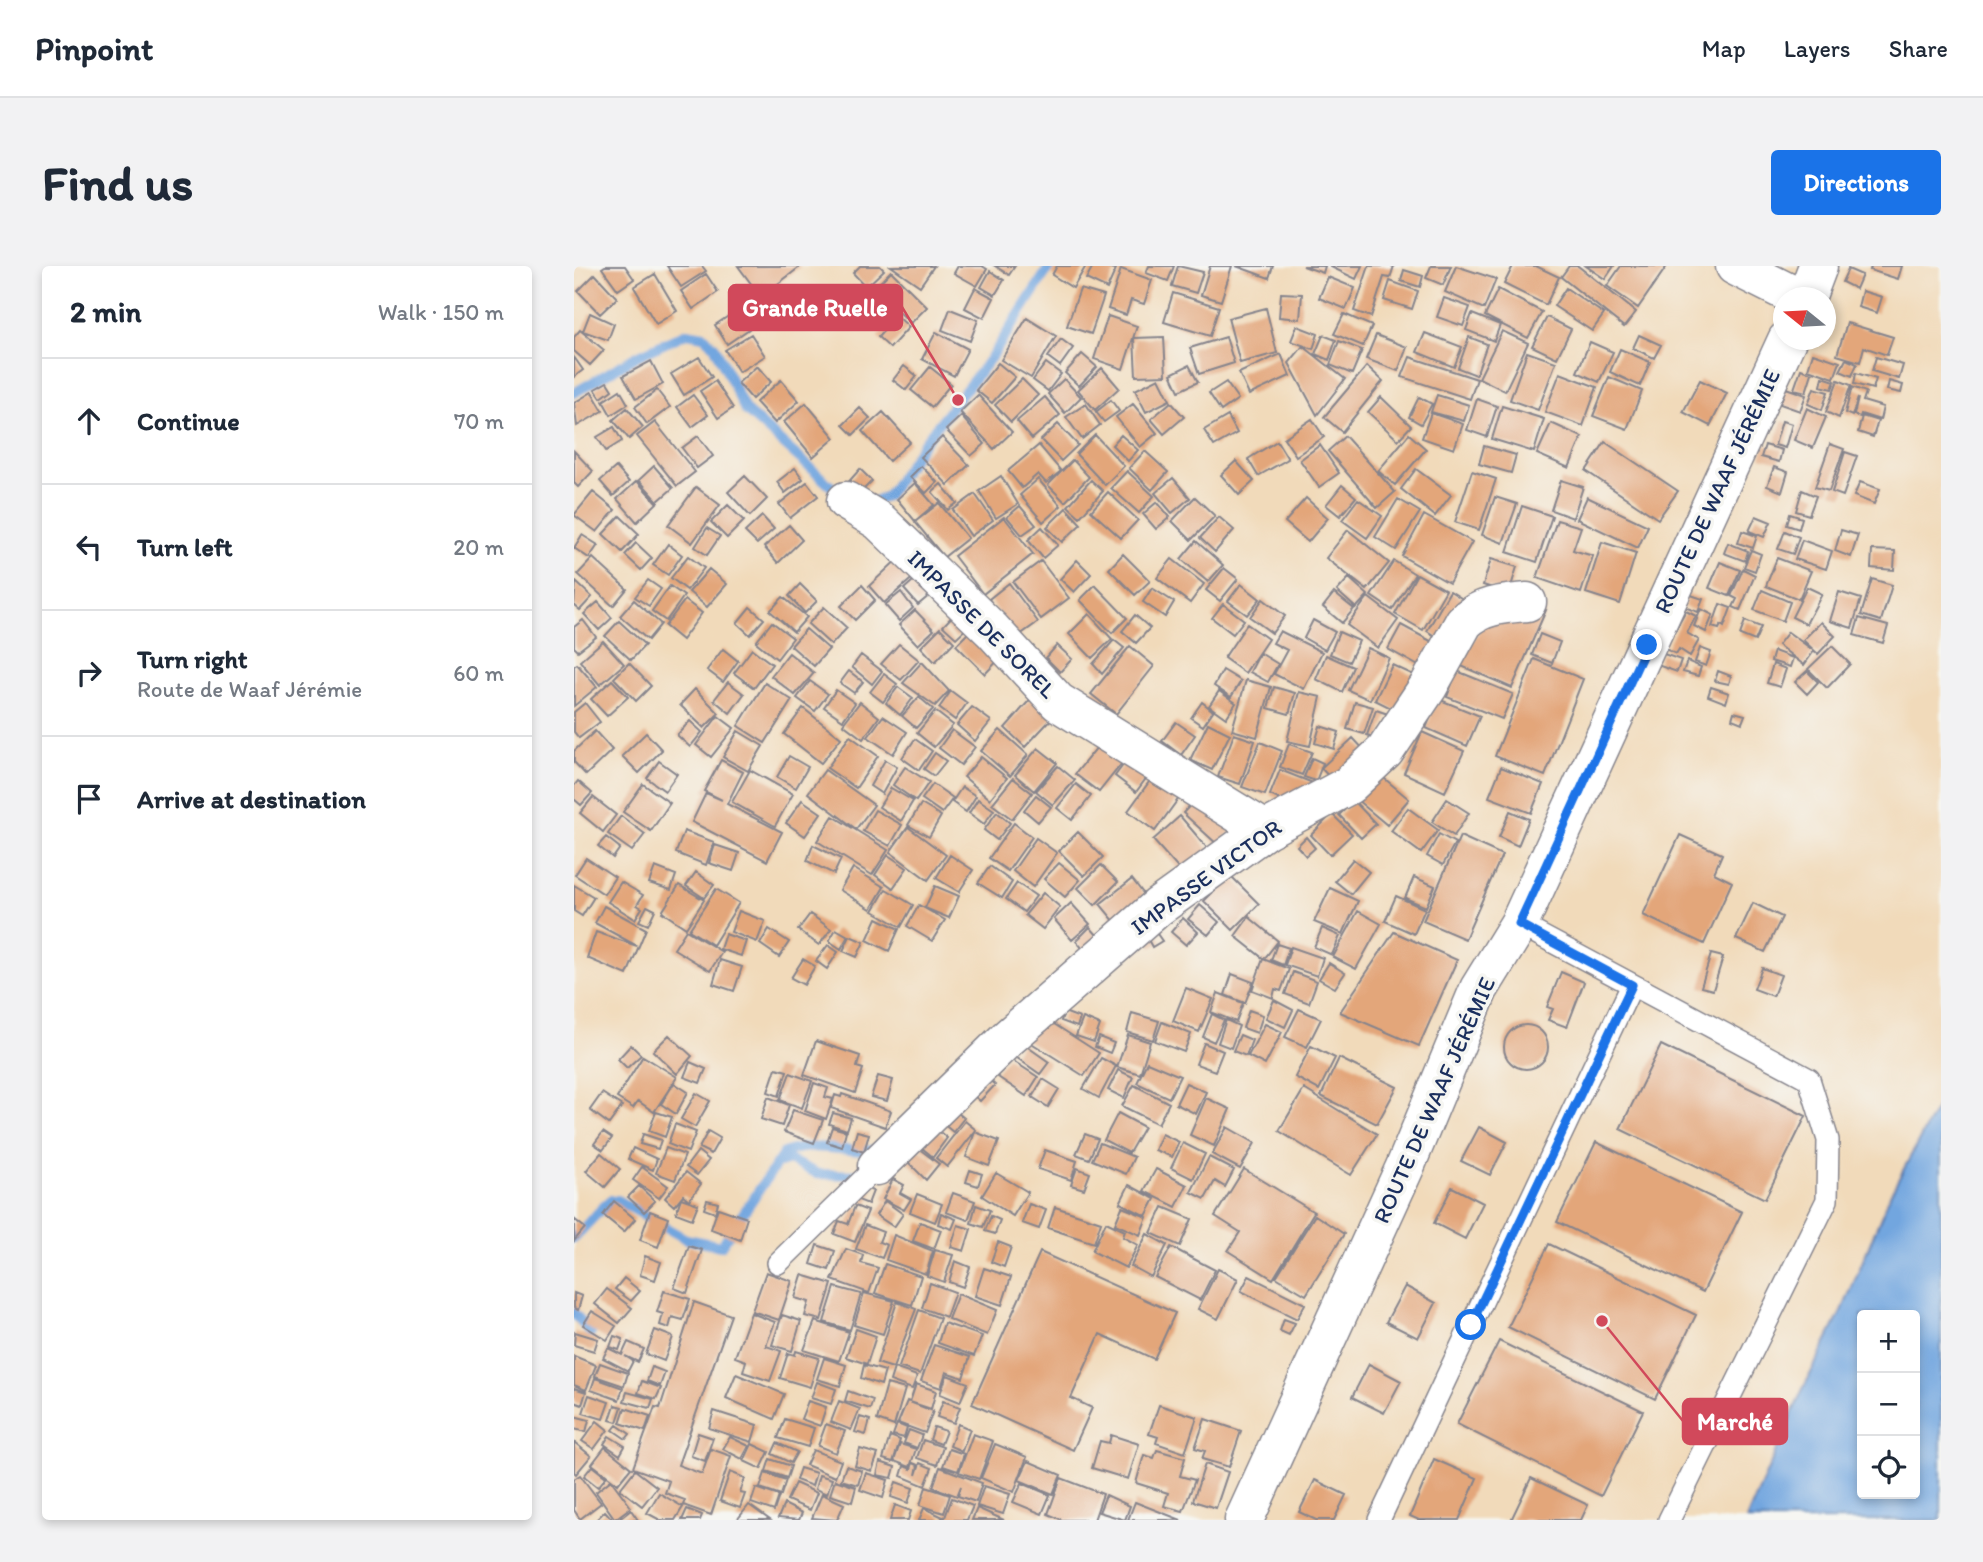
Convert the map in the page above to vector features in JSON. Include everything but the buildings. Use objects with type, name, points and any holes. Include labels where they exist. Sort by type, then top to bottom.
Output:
[{"type":"street","points":[[1735,266],[1776,287]]},
{"type":"street","points":[[1810,287],[1818,266]]},
{"type":"street","name":"ROUTE DE WAAF JÉRÉMIE","points":[[1244,1520],[1405,1167],[1479,989],[1519,924],[1782,350]]},
{"type":"street","name":"IMPASSE DE SOREL","points":[[846,501],[879,521],[992,630],[1058,702],[1265,830]]},
{"type":"street","name":"IMPASSE VICTOR","points":[[877,1166],[1058,992],[1158,907],[1265,830],[1349,785],[1385,751],[1428,687],[1464,622],[1472,613],[1497,604],[1527,602]]},
{"type":"lane","points":[[1519,924],[1809,1079],[1828,1140],[1827,1199],[1669,1520]]},
{"type":"lane","points":[[1379,1520],[1632,985]]},
{"type":"lane","points":[[778,1262],[877,1166]]},
{"type":"water","points":[[1941,1099],[1941,1520],[1746,1520],[1802,1391],[1845,1304],[1890,1195]]},
{"type":"waterway","points":[[870,504],[887,496],[925,441],[993,355],[1050,266]]},
{"type":"waterway","points":[[574,393],[637,356],[687,333],[704,336],[715,347],[745,410],[842,496]]},
{"type":"waterway","points":[[1244,866],[1265,855]]},
{"type":"waterway","points":[[617,1200],[686,1239],[721,1246],[784,1153],[818,1147],[877,1150]]},
{"type":"waterway","points":[[776,1164],[789,1160],[818,1174],[866,1175]]},
{"type":"waterway","points":[[574,1238],[610,1200]]},
{"type":"waterway","points":[[574,1313],[591,1333]]},
{"type":"place","name":"Grande Ruelle","points":[[958,400]]},
{"type":"place","name":"Marché","points":[[1602,1321]]},
{"type":"route","points":[[1471,1325],[1632,985],[1519,924],[1647,645]]}]
